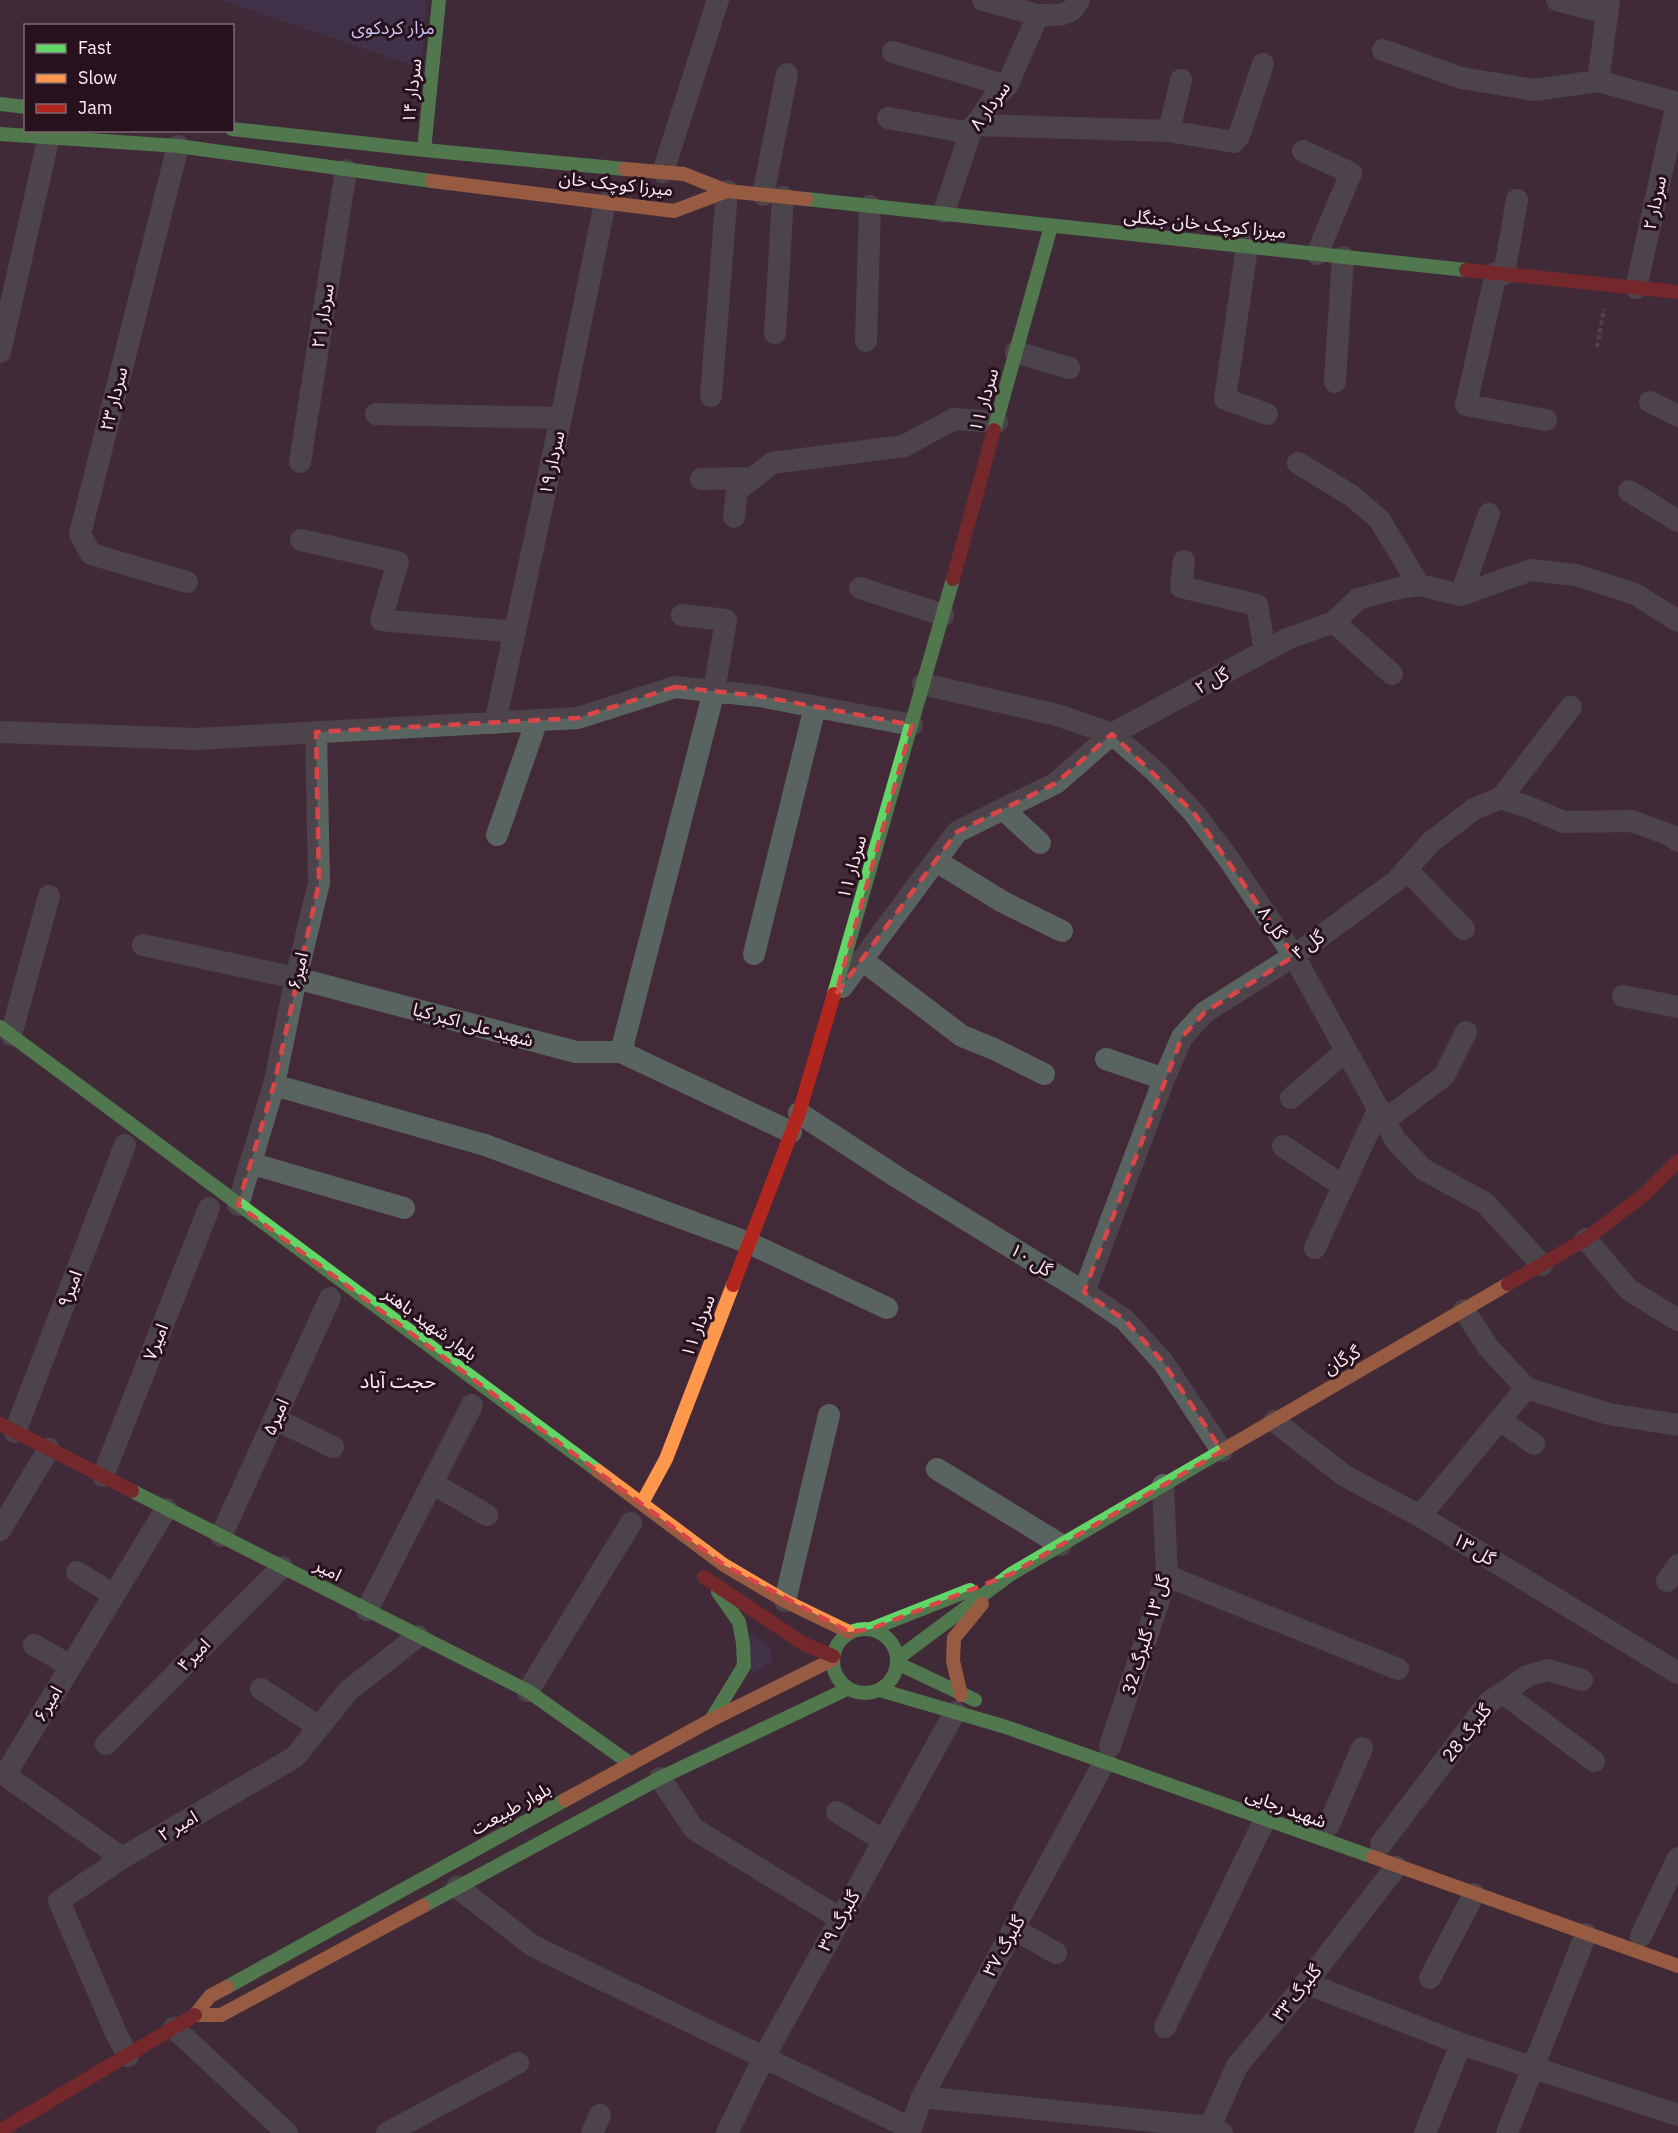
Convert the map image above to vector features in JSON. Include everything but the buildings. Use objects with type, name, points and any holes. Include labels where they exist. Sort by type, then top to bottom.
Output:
[{"type":"main road","name":"سردار ۱۴","points":[[424,150],[439,0]]},
{"type":"main road","points":[[0,104],[24,107]]},
{"type":"main road","name":"میرزا کوچک خان","points":[[234,129],[424,150],[605,202],[674,211],[727,191]]},
{"type":"main road","name":"میرزا کوچک خان","points":[[0,134],[178,146],[346,170],[514,175],[663,172],[684,174],[727,191]]},
{"type":"main road","name":"میرزا کوچک خان جنگلی","points":[[727,191],[944,212],[1052,226],[1678,292]]},
{"type":"main road","name":"سردار ۱۱","points":[[634,1518],[666,1459],[795,1123],[912,725],[1052,226]]},
{"type":"main road","name":"بلوار شهید باهنر","points":[[5,1031],[217,1208],[634,1518],[724,1565],[785,1601],[849,1632]]},
{"type":"main road","name":"گرگان","points":[[1011,1574],[1586,1239],[1645,1194],[1678,1161]]},
{"type":"main road","name":"امیر","points":[[8,1428],[528,1691],[631,1764]]},
{"type":"main road","points":[[694,1569],[804,1644],[832,1658]]},
{"type":"main road","points":[[872,1629],[890,1641],[896,1651],[895,1674],[880,1690],[869,1694],[858,1694],[839,1682],[834,1672],[832,1658],[840,1640],[849,1632],[872,1629],[1011,1574]]},
{"type":"main road","points":[[897,1661],[1011,1574]]},
{"type":"main road","points":[[958,1703],[953,1661],[954,1638],[973,1613],[1011,1574]]},
{"type":"main road","points":[[711,1720],[744,1666],[739,1622],[712,1583]]},
{"type":"main road","name":"بلوار طبیعت","points":[[195,2015],[210,1996],[711,1720],[832,1658]]},
{"type":"main road","name":"شهید رجایی","points":[[897,1661],[958,1703],[1109,1750],[1264,1819],[1385,1849],[1474,1894],[1678,1966]]},
{"type":"main road","points":[[0,2131],[195,2015],[221,2015],[660,1778],[847,1689]]},
{"type":"main road","name":"شهید رجایی","points":[[880,1690],[958,1703],[993,1706]]},
{"type":"street","points":[[663,172],[718,0]]},
{"type":"street","points":[[983,0],[1038,15],[1065,15],[1073,11],[1079,0]]},
{"type":"street","points":[[1383,50],[1461,78],[1534,90],[1598,81],[1608,7],[1557,0]]},
{"type":"street","name":"سردار ۸","points":[[944,212],[972,129],[994,98],[1007,86],[1038,15]]},
{"type":"street","points":[[892,51],[1007,86]]},
{"type":"street","points":[[888,118],[972,129],[1169,131],[1234,142],[1239,136],[1263,64]]},
{"type":"street","points":[[775,333],[773,196],[787,74]]},
{"type":"street","points":[[1169,131],[1181,80]]},
{"type":"street","name":"سردار ۲","points":[[1598,81],[1677,103],[1636,288]]},
{"type":"street","points":[[0,352],[49,136]]},
{"type":"street","name":"سردار ۲۳","points":[[178,146],[80,534],[91,554],[187,582]]},
{"type":"street","points":[[1303,151],[1351,173],[1317,254]]},
{"type":"street","name":"سردار ۲۱","points":[[300,462],[346,170]]},
{"type":"street","points":[[711,396],[727,191]]},
{"type":"street","points":[[1517,200],[1466,405],[1546,420]]},
{"type":"street","name":"سردار ۱۹","points":[[495,723],[605,202]]},
{"type":"street","points":[[866,341],[870,206]]},
{"type":"street","points":[[1247,247],[1225,399],[1267,414]]},
{"type":"street","points":[[1335,382],[1343,257]]},
{"type":"street","points":[[1016,352],[1069,368]]},
{"type":"street","points":[[1650,402],[1678,416]]},
{"type":"street","points":[[376,414],[561,418]]},
{"type":"street","points":[[734,517],[737,491],[772,463],[904,446],[954,419],[997,422]]},
{"type":"street","points":[[1298,463],[1352,496],[1379,519],[1419,585]]},
{"type":"street","points":[[701,479],[753,478]]},
{"type":"street","points":[[1629,491],[1678,521]]},
{"type":"street","points":[[1461,595],[1489,514]]},
{"type":"street","points":[[301,540],[398,562],[381,620],[515,632]]},
{"type":"street","points":[[1184,561],[1181,587],[1257,605],[1265,651]]},
{"type":"street","points":[[1461,595],[1531,570],[1576,575],[1635,594],[1678,621]]},
{"type":"street","name":"گل ۲","points":[[832,1000],[957,832],[1056,783],[1112,734],[1287,639],[1334,622],[1358,599],[1419,585],[1461,595]]},
{"type":"street","points":[[860,588],[943,615]]},
{"type":"street","points":[[621,1052],[714,691],[726,620],[682,615]]},
{"type":"street","points":[[1334,622],[1392,674]]},
{"type":"street","name":"گل ۸","points":[[923,684],[1057,715],[1112,734],[1156,772],[1194,813],[1228,858],[1294,956],[1396,1140],[1423,1168],[1485,1203],[1542,1265]]},
{"type":"street","points":[[0,732],[197,739],[578,718],[675,687],[759,696],[912,725]]},
{"type":"street","points":[[754,954],[815,707]]},
{"type":"street","points":[[1571,707],[1501,798],[1564,822],[1632,820],[1675,833]]},
{"type":"street","points":[[497,835],[537,720]]},
{"type":"street","name":"امیر۶","points":[[217,1208],[250,1163],[274,1085],[319,883],[316,732]]},
{"type":"street","name":"گل ۴","points":[[1084,1292],[1182,1037],[1205,1012],[1294,956],[1396,881],[1431,843],[1474,809],[1501,798]]},
{"type":"street","points":[[1004,810],[1040,843]]},
{"type":"street","points":[[936,861],[1003,902],[1062,931]]},
{"type":"street","points":[[1407,870],[1464,928]]},
{"type":"street","points":[[5,1031],[49,896]]},
{"type":"street","name":"شهید علی اکبر کیا","points":[[143,945],[296,978],[576,1052],[621,1052],[795,1123]]},
{"type":"street","points":[[862,960],[962,1036],[1044,1074]]},
{"type":"street","points":[[1623,996],[1678,1007]]},
{"type":"street","points":[[1315,1248],[1343,1186],[1382,1114],[1444,1076],[1466,1032]]},
{"type":"street","points":[[1291,1098],[1346,1051]]},
{"type":"street","points":[[1106,1059],[1164,1079]]},
{"type":"street","points":[[274,1085],[484,1144],[749,1243],[887,1308]]},
{"type":"street","name":"گل ۱۰","points":[[795,1123],[900,1179],[1084,1292],[1125,1320],[1162,1362],[1222,1451]]},
{"type":"street","name":"امیر۹","points":[[8,1428],[126,1146]]},
{"type":"street","points":[[1283,1146],[1343,1186]]},
{"type":"street","points":[[250,1163],[404,1208]]},
{"type":"street","name":"امیر۷","points":[[103,1476],[217,1208]]},
{"type":"street","points":[[1586,1239],[1629,1290],[1678,1320]]},
{"type":"street","name":"امیر۵","points":[[222,1536],[330,1298]]},
{"type":"street","points":[[1464,1310],[1488,1347],[1526,1388],[1609,1414],[1678,1425]]},
{"type":"street","points":[[1420,1516],[1526,1388]]},
{"type":"street","points":[[367,1610],[472,1405]]},
{"type":"street","points":[[785,1601],[830,1414]]},
{"type":"street","points":[[275,1419],[333,1447]]},
{"type":"street","name":"گل ۱۳","points":[[1274,1420],[1345,1476],[1420,1516],[1678,1673]]},
{"type":"street","points":[[1500,1420],[1534,1444]]},
{"type":"street","points":[[0,1530],[49,1449]]},
{"type":"street","points":[[937,1469],[1061,1545]]},
{"type":"street","points":[[432,1483],[487,1515]]},
{"type":"street","name":"گل ۱۳- گلبرگ 32","points":[[1109,1750],[1167,1576],[1163,1485]]},
{"type":"street","name":"امیر۶","points":[[122,1858],[4,1776],[166,1509]]},
{"type":"street","points":[[528,1691],[634,1518]]},
{"type":"street","name":"امیر۴","points":[[106,1744],[282,1567]]},
{"type":"street","points":[[77,1572],[114,1595]]},
{"type":"street","points":[[1167,1576],[1398,1669]]},
{"type":"street","name":"امیر ۲","points":[[128,2056],[59,1901],[122,1858],[295,1757],[348,1691],[418,1636]]},
{"type":"street","points":[[34,1645],[71,1666]]},
{"type":"street","name":"گلبرگ 28","points":[[1385,1849],[1489,1702],[1527,1676],[1548,1670],[1582,1680]]},
{"type":"street","points":[[261,1689],[319,1727]]},
{"type":"street","points":[[1503,1693],[1594,1761]]},
{"type":"street","name":"گلبرگ ۳۹","points":[[728,2133],[764,2057],[958,1703]]},
{"type":"street","points":[[1329,1825],[1362,1748]]},
{"type":"street","name":"گلبرگ ۳۷","points":[[909,2131],[922,2097],[1109,1750]]},
{"type":"street","points":[[660,1778],[694,1829],[841,1919]]},
{"type":"street","points":[[837,1812],[884,1841]]},
{"type":"street","points":[[1165,2027],[1264,1819]]},
{"type":"street","name":"گلبرگ ۳۳","points":[[1216,2130],[1237,2066],[1306,1983],[1385,1849]]},
{"type":"street","points":[[1641,1935],[1678,1858]]},
{"type":"street","points":[[457,1887],[533,1946],[764,2057],[909,2131]]},
{"type":"street","points":[[1430,1978],[1474,1894]]},
{"type":"street","points":[[1014,1929],[1056,1953]]},
{"type":"street","points":[[1507,2133],[1586,1934]]},
{"type":"street","points":[[1306,1983],[1461,2044],[1678,2115]]},
{"type":"street","points":[[174,2028],[287,2133]]},
{"type":"street","points":[[1425,2133],[1461,2044]]},
{"type":"street","points":[[387,2133],[518,2063]]},
{"type":"street","points":[[922,2097],[1216,2130]]},
{"type":"path","points":[[1597,347],[1609,285]]},
{"type":"highlighted area","points":[[675,687],[759,696],[912,725],[836,994],[957,832],[1056,783],[1112,734],[1194,813],[1294,956],[1205,1012],[1182,1037],[1084,1292],[1125,1320],[1163,1362],[1222,1451],[1011,1574],[871,1629],[849,1632],[724,1565],[238,1205],[274,1085],[319,883],[316,732],[578,718]]},
{"type":"green space","name":"مزار کردکوی","points":[[221,0],[427,0],[421,68]]},
{"type":"green space","points":[[750,1632],[771,1649],[772,1661],[751,1675]]},
{"type":"traffic: fast","points":[[424,150],[439,0]]},
{"type":"traffic: fast","points":[[0,104],[24,107]]},
{"type":"traffic: fast","points":[[234,129],[625,169]]},
{"type":"traffic: fast","points":[[0,134],[178,146],[432,181]]},
{"type":"traffic: fast","points":[[806,199],[1466,270]]},
{"type":"traffic: fast","points":[[994,430],[1051,226]]},
{"type":"traffic: fast","points":[[834,994],[953,579]]},
{"type":"traffic: fast","points":[[0,1027],[598,1471]]},
{"type":"traffic: fast","points":[[897,1659],[1011,1574],[1225,1449]]},
{"type":"traffic: fast","points":[[132,1491],[528,1691],[631,1764]]},
{"type":"traffic: fast","points":[[871,1629],[970,1590]]},
{"type":"traffic: fast","points":[[711,1720],[744,1666],[739,1622],[718,1592]]},
{"type":"traffic: fast","points":[[859,1629],[871,1629],[888,1638],[895,1649],[897,1661],[895,1673],[888,1684],[871,1693],[859,1693],[847,1688],[838,1679],[833,1667],[833,1655],[838,1643],[847,1634],[859,1629]]},
{"type":"traffic: fast","points":[[897,1663],[975,1700]]},
{"type":"traffic: fast","points":[[423,1906],[660,1778],[847,1689]]},
{"type":"traffic: fast","points":[[880,1690],[1006,1727],[1373,1857]]},
{"type":"traffic: fast","points":[[227,1987],[565,1800]]},
{"type":"traffic: slow","points":[[625,169],[684,174],[727,191],[806,199]]},
{"type":"traffic: slow","points":[[432,181],[674,211],[727,191]]},
{"type":"traffic: slow","points":[[1225,1449],[1508,1284]]},
{"type":"traffic: slow","points":[[642,1503],[666,1459],[733,1285]]},
{"type":"traffic: slow","points":[[598,1471],[724,1565],[785,1601],[849,1632]]},
{"type":"traffic: slow","points":[[961,1695],[953,1661],[954,1638],[982,1604]]},
{"type":"traffic: slow","points":[[565,1800],[711,1720],[832,1660]]},
{"type":"traffic: slow","points":[[1373,1857],[1678,1966]]},
{"type":"traffic: slow","points":[[227,1987],[210,1996],[195,2015],[221,2015],[423,1906]]},
{"type":"traffic: jam","points":[[1466,270],[1678,292]]},
{"type":"traffic: jam","points":[[953,579],[994,430]]},
{"type":"traffic: jam","points":[[733,1285],[799,1113],[834,994]]},
{"type":"traffic: jam","points":[[1508,1284],[1586,1239],[1645,1194],[1678,1161]]},
{"type":"traffic: jam","points":[[0,1424],[132,1491]]},
{"type":"traffic: jam","points":[[704,1577],[804,1644],[833,1656]]},
{"type":"traffic: jam","points":[[0,2131],[195,2015]]},
{"type":"district","name":"حجت آباد","points":[[398,1381]]}]
